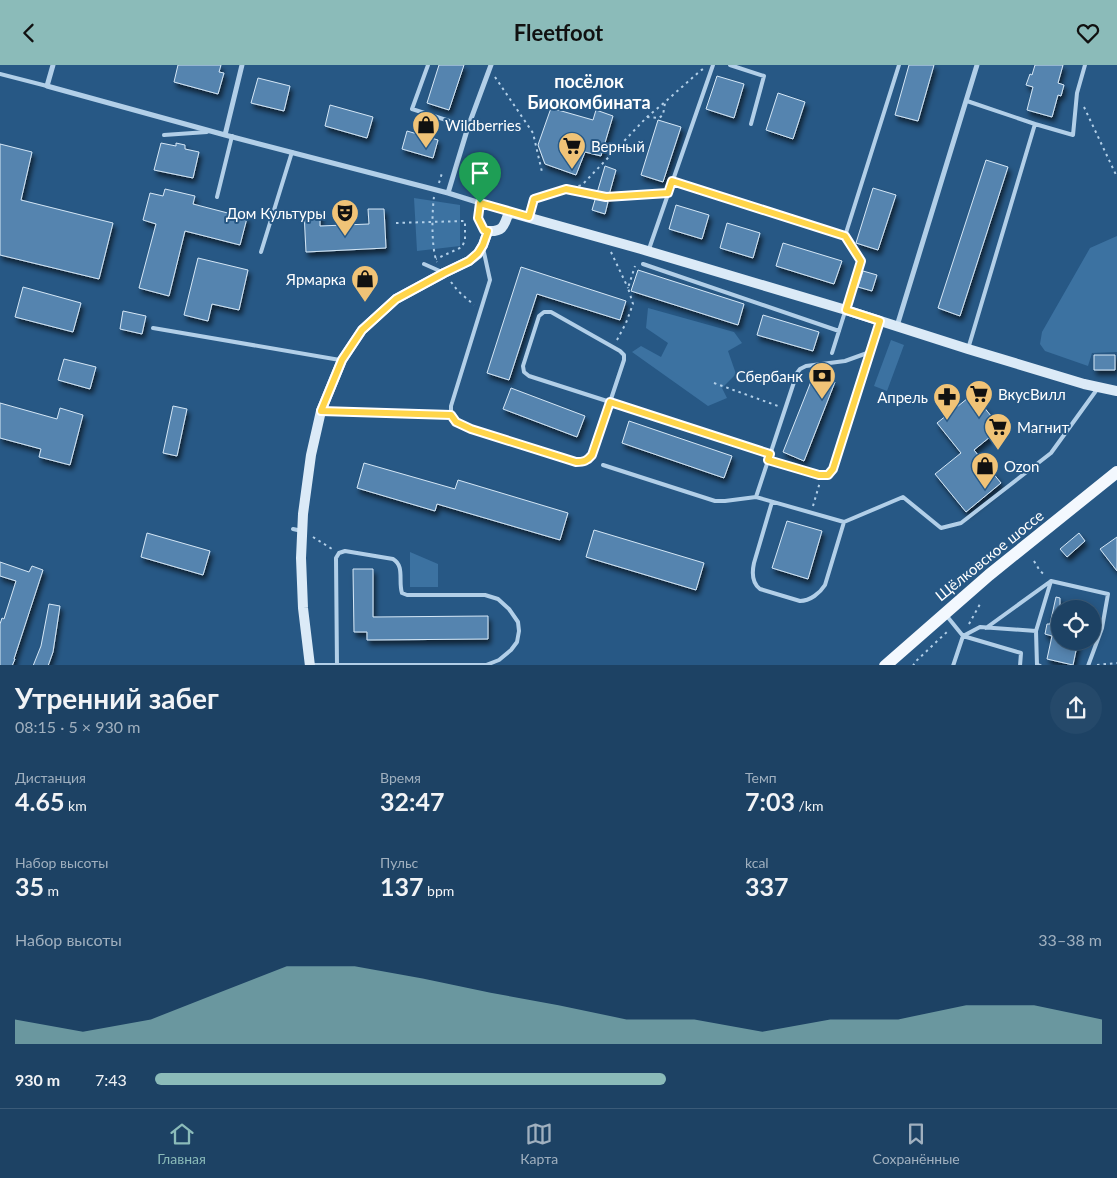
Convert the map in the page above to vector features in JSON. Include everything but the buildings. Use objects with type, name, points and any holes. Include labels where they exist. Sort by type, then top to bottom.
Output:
[{"type":"main road","name":"Щёлковское шоссе","points":[[884,665],[989,575],[1117,472]]},
{"type":"street","points":[[53,65],[47,86],[232,137],[448,193],[846,310],[968,349],[1117,391]]},
{"type":"street","points":[[225,135],[242,65]]},
{"type":"street","points":[[898,326],[978,65]]},
{"type":"street","points":[[448,193],[468,127],[490,67]]},
{"type":"street","points":[[480,203],[478,218],[484,230],[497,232],[503,227],[509,212]]},
{"type":"street","points":[[310,665],[302,609],[301,558],[297,530],[303,514],[311,455],[321,411],[342,360],[362,330],[396,299],[469,261],[478,253],[488,231]]},
{"type":"lane","points":[[428,65],[412,109],[468,127]]},
{"type":"lane","points":[[645,250],[668,193],[712,65]]},
{"type":"lane","points":[[730,65],[764,76],[750,124]]},
{"type":"lane","points":[[845,236],[898,65]]},
{"type":"lane","points":[[967,101],[1073,135],[1077,93],[1085,65]]},
{"type":"lane","points":[[0,74],[47,86]]},
{"type":"lane","points":[[968,349],[1035,124]]},
{"type":"lane","points":[[164,135],[212,131]]},
{"type":"lane","points":[[217,197],[232,137]]},
{"type":"lane","points":[[261,252],[292,152]]},
{"type":"lane","points":[[672,181],[845,236],[861,261],[832,353]]},
{"type":"lane","points":[[529,217],[534,199]]},
{"type":"lane","points":[[483,245],[490,280],[451,406],[451,415],[456,422],[471,429],[576,462],[584,462],[589,459],[592,455],[610,402],[624,361],[624,355],[551,312],[544,312],[539,316],[523,366],[524,372],[529,376],[610,402],[770,454]]},
{"type":"lane","points":[[424,263],[444,273]]},
{"type":"lane","points":[[643,264],[839,331]]},
{"type":"lane","points":[[768,460],[819,475],[828,475],[833,469],[880,321]]},
{"type":"lane","points":[[153,328],[342,360]]},
{"type":"lane","points":[[756,497],[797,373],[800,369],[806,366],[845,361],[870,353]]},
{"type":"lane","points":[[603,465],[715,501],[756,497],[844,522],[903,497],[941,528],[960,523],[1051,453],[1099,387]]},
{"type":"lane","points":[[772,502],[754,563],[754,582],[760,589],[800,601],[809,600],[825,585],[844,522]]},
{"type":"lane","points":[[310,665],[338,665],[486,665],[499,660],[517,642],[518,622],[509,609],[498,599],[485,595],[406,595],[402,593],[401,589],[398,562],[393,559],[345,551],[339,553],[336,558],[338,665]]},
{"type":"lane","points":[[986,628],[1051,581],[1108,594],[1102,628],[1089,665]]},
{"type":"lane","points":[[1040,665],[1037,665],[1036,631],[1051,581]]},
{"type":"lane","points":[[944,613],[963,636],[1021,653],[1020,665]]},
{"type":"lane","points":[[953,665],[963,636],[980,627],[1036,631]]},
{"type":"path","points":[[490,67],[532,133],[542,172]]},
{"type":"path","points":[[534,199],[582,185],[647,117],[666,103],[700,71],[706,68]]},
{"type":"path","points":[[1077,93],[1117,177]]},
{"type":"path","points":[[647,117],[659,118],[665,111],[666,103]]},
{"type":"path","points":[[396,223],[433,222],[465,221],[465,240],[462,247],[436,259],[433,222],[434,199],[442,173]]},
{"type":"path","points":[[566,189],[606,197],[668,193]]},
{"type":"path","points":[[604,239],[628,288],[633,304],[626,323],[613,347]]},
{"type":"path","points":[[628,288],[645,250]]},
{"type":"path","points":[[444,273],[458,291],[474,305],[478,315],[476,326]]},
{"type":"path","points":[[714,383],[785,409]]},
{"type":"path","points":[[321,411],[451,415]]},
{"type":"path","points":[[812,507],[817,491]]},
{"type":"path","points":[[297,530],[339,553]]},
{"type":"path","points":[[1034,561],[1040,571]]},
{"type":"path","points":[[963,636],[980,604]]},
{"type":"path","points":[[913,665],[955,625]]},
{"type":"path","points":[[1089,665],[1117,663]]},
{"type":"shaded area","points":[[414,198],[460,205],[460,246],[417,251]]},
{"type":"shaded area","points":[[1117,236],[1117,352],[1092,353],[1088,366],[1045,351],[1040,344],[1042,332],[1090,248]]},
{"type":"shaded area","points":[[648,308],[734,332],[742,343],[728,351],[736,374],[722,388],[727,398],[708,406],[632,352],[641,346],[661,357],[668,343],[646,328]]},
{"type":"shaded area","points":[[891,340],[904,345],[887,391],[874,386]]},
{"type":"shaded area","points":[[410,552],[438,564],[438,587],[410,587]]},
{"type":"place","name":"Wildberries","points":[[426,149]]},
{"type":"place","name":"Верный","points":[[572,170]]},
{"type":"place","name":"Дом Культуры","points":[[345,237]]},
{"type":"place","name":"Ярмарка","points":[[365,303]]},
{"type":"place","name":"Сбербанк","points":[[822,400]]},
{"type":"place","name":"ВкусВилл","points":[[979,418]]},
{"type":"place","name":"Апрель","points":[[947,421]]},
{"type":"place","name":"Магнит","points":[[998,451]]},
{"type":"place","name":"Ozon","points":[[985,490]]},
{"type":"district","name":"посёлок Биокомбината","points":[[589,92]]},
{"type":"route","points":[[672,181],[845,236],[861,261],[846,310],[880,321],[833,469],[828,475],[819,475],[768,460],[770,454],[610,402],[592,455],[584,462],[576,462],[471,429],[456,422],[451,415],[321,411],[342,360],[362,330],[396,299],[469,261],[478,253],[488,231],[484,230],[478,218],[480,203],[529,217],[534,199],[566,189],[606,197],[668,193],[672,181]]}]
